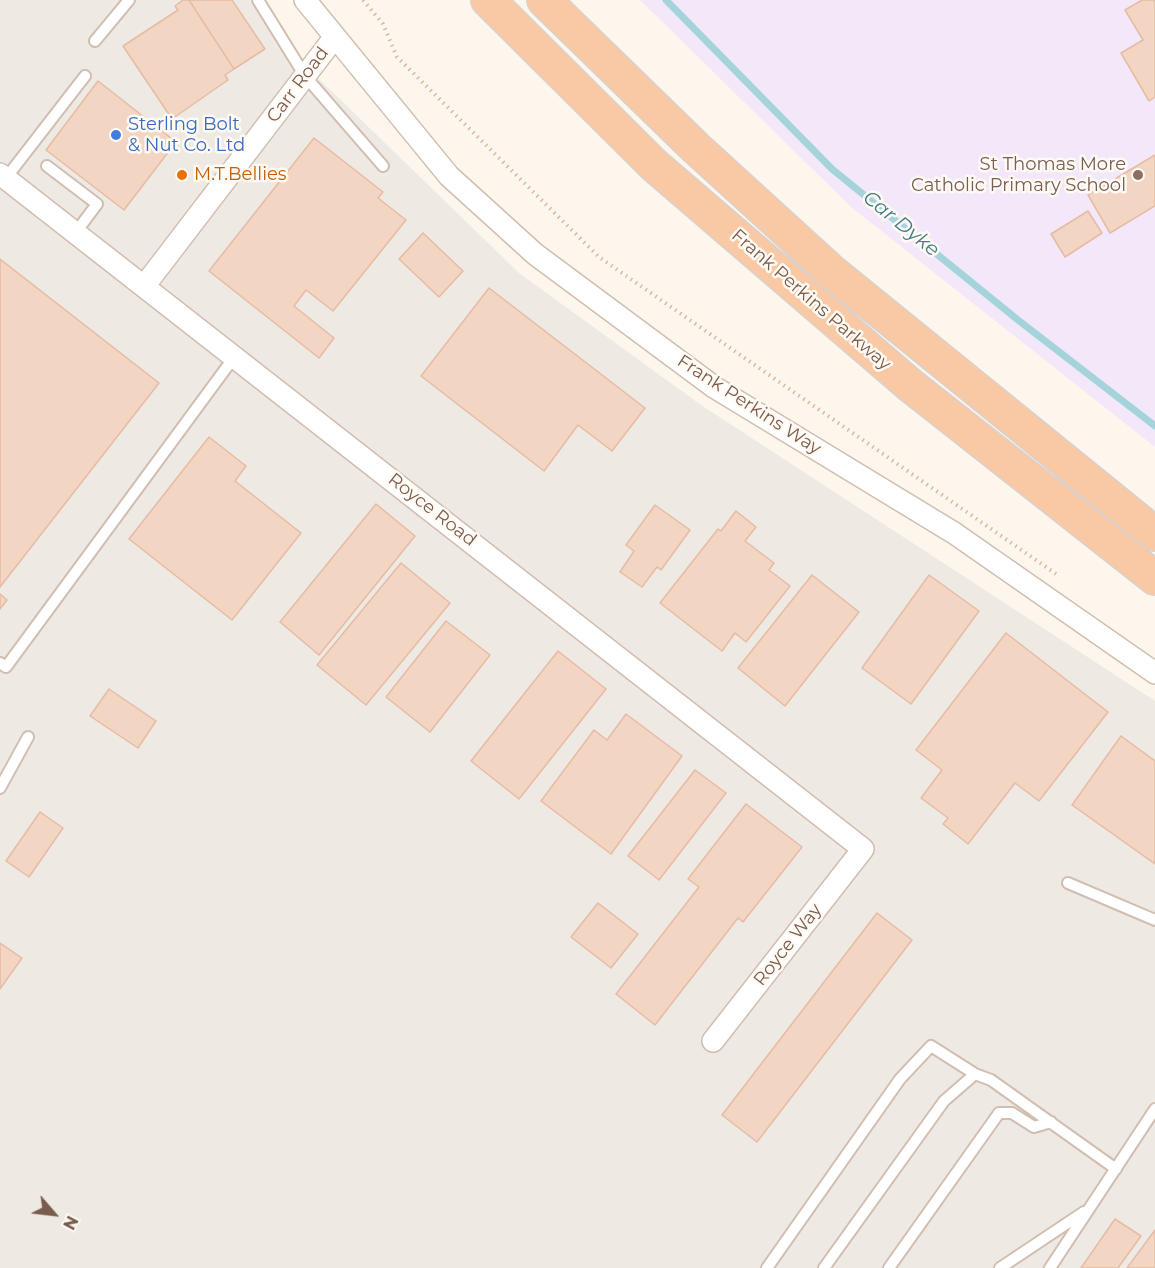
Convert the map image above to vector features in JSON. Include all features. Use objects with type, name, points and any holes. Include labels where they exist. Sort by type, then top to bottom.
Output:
[{"type":"highway","name":"Frank Perkins Parkway","points":[[488,0],[654,165],[910,386],[1155,578]]},
{"type":"highway","name":"Frank Perkins Parkway","points":[[544,0],[625,80],[832,272],[1155,534]]},
{"type":"highway","points":[[566,0],[625,80]]},
{"type":"street","name":"Carr Road","points":[[145,285],[334,38],[305,0]]},
{"type":"street","name":"Frank Perkins Way","points":[[334,38],[449,176],[535,255],[714,387],[954,533],[1155,673]]},
{"type":"street","name":"Royce Road","points":[[3,176],[863,849]]},
{"type":"street","name":"Royce Way","points":[[713,1041],[863,849]]},
{"type":"lane","points":[[95,40],[129,0]]},
{"type":"lane","points":[[258,0],[305,76],[383,166]]},
{"type":"lane","points":[[3,176],[85,76]]},
{"type":"lane","points":[[46,166],[97,204],[76,232]]},
{"type":"lane","points":[[0,663],[6,667],[235,356]]},
{"type":"lane","points":[[0,788],[28,737]]},
{"type":"lane","points":[[1068,883],[1155,920]]},
{"type":"lane","points":[[767,1268],[900,1079],[931,1046],[975,1074],[991,1080],[1116,1169]]},
{"type":"lane","points":[[824,1268],[944,1101],[975,1074]]},
{"type":"lane","points":[[1050,1268],[1155,1109]]},
{"type":"lane","points":[[889,1268],[999,1113],[1012,1113],[1034,1127],[1051,1122]]},
{"type":"lane","points":[[1000,1268],[1089,1209]]},
{"type":"path","points":[[363,0],[383,24],[397,57],[599,257],[1062,578]]},
{"type":"shaded area","points":[[0,0],[250,0],[283,44],[519,273],[701,405],[1155,701],[1155,1268],[0,1268]]},
{"type":"shaded area","points":[[640,0],[1155,0],[1155,447],[851,207]]},
{"type":"building","points":[[183,0],[189,0],[234,69],[225,75],[228,80],[172,119],[123,46],[178,10],[175,6]]},
{"type":"building","points":[[189,0],[232,0],[265,49],[234,69]]},
{"type":"building","points":[[1142,0],[1155,0],[1155,97],[1149,101],[1121,53],[1143,40],[1125,10]]},
{"type":"building","points":[[98,81],[176,142],[124,210],[46,150]]},
{"type":"building","points":[[314,138],[383,192],[378,198],[406,220],[333,311],[306,290],[294,306],[334,338],[319,358],[209,271]]},
{"type":"building","name":"St Thomas More Catholic Primary School","points":[[1155,155],[1155,206],[1110,233],[1088,195]]},
{"type":"building","points":[[1088,211],[1102,233],[1065,257],[1051,234]]},
{"type":"building","points":[[423,233],[463,271],[439,297],[399,259]]},
{"type":"building","points":[[0,259],[159,383],[0,587]]},
{"type":"building","points":[[489,288],[645,408],[612,451],[578,425],[544,471],[421,376]]},
{"type":"building","points":[[209,437],[246,466],[235,481],[301,533],[232,620],[129,539]]},
{"type":"building","points":[[376,504],[415,536],[319,655],[280,622]]},
{"type":"building","points":[[655,505],[690,530],[661,570],[657,567],[642,587],[620,572],[634,551],[626,545]]},
{"type":"building","points":[[736,511],[756,527],[745,541],[774,563],[769,570],[790,586],[746,642],[735,633],[722,651],[660,603],[718,529],[721,531]]},
{"type":"building","points":[[401,563],[450,603],[366,705],[317,665]]},
{"type":"building","points":[[812,575],[859,612],[785,706],[738,668]]},
{"type":"building","points":[[929,575],[979,611],[911,704],[862,668]]},
{"type":"building","points":[[0,594],[7,600],[0,609]]},
{"type":"building","points":[[446,621],[490,655],[430,732],[386,697]]},
{"type":"building","points":[[1006,633],[1108,712],[1039,801],[1015,783],[968,844],[943,824],[948,818],[921,798],[942,770],[916,750]]},
{"type":"building","points":[[558,651],[606,689],[519,799],[471,761]]},
{"type":"building","points":[[109,689],[156,721],[138,748],[90,716]]},
{"type":"building","points":[[626,714],[682,756],[611,854],[541,801],[594,730],[607,740]]},
{"type":"building","points":[[1121,736],[1155,761],[1155,864],[1072,805]]},
{"type":"building","points":[[695,770],[726,793],[659,880],[628,856]]},
{"type":"building","points":[[746,804],[802,847],[743,922],[738,918],[655,1025],[616,994],[699,887],[688,879]]},
{"type":"building","points":[[40,812],[63,828],[29,877],[6,861]]},
{"type":"building","points":[[598,903],[638,934],[611,968],[571,937]]},
{"type":"building","points":[[877,913],[912,940],[757,1142],[722,1115]]},
{"type":"building","points":[[0,943],[22,958],[0,989]]},
{"type":"building","points":[[1115,1219],[1141,1236],[1118,1268],[1081,1268]]},
{"type":"building","points":[[1155,1230],[1155,1268],[1127,1268]]},
{"type":"waterway","name":"Car Dyke","points":[[666,0],[832,169],[1018,320],[1155,426]]},
{"type":"place","name":"Sterling Bolt & Nut Co. Ltd","points":[[116,135]]},
{"type":"place","name":"M.T.Bellies","points":[[182,175]]},
{"type":"place","name":"St Thomas More Catholic Primary School","points":[[1138,175]]}]
